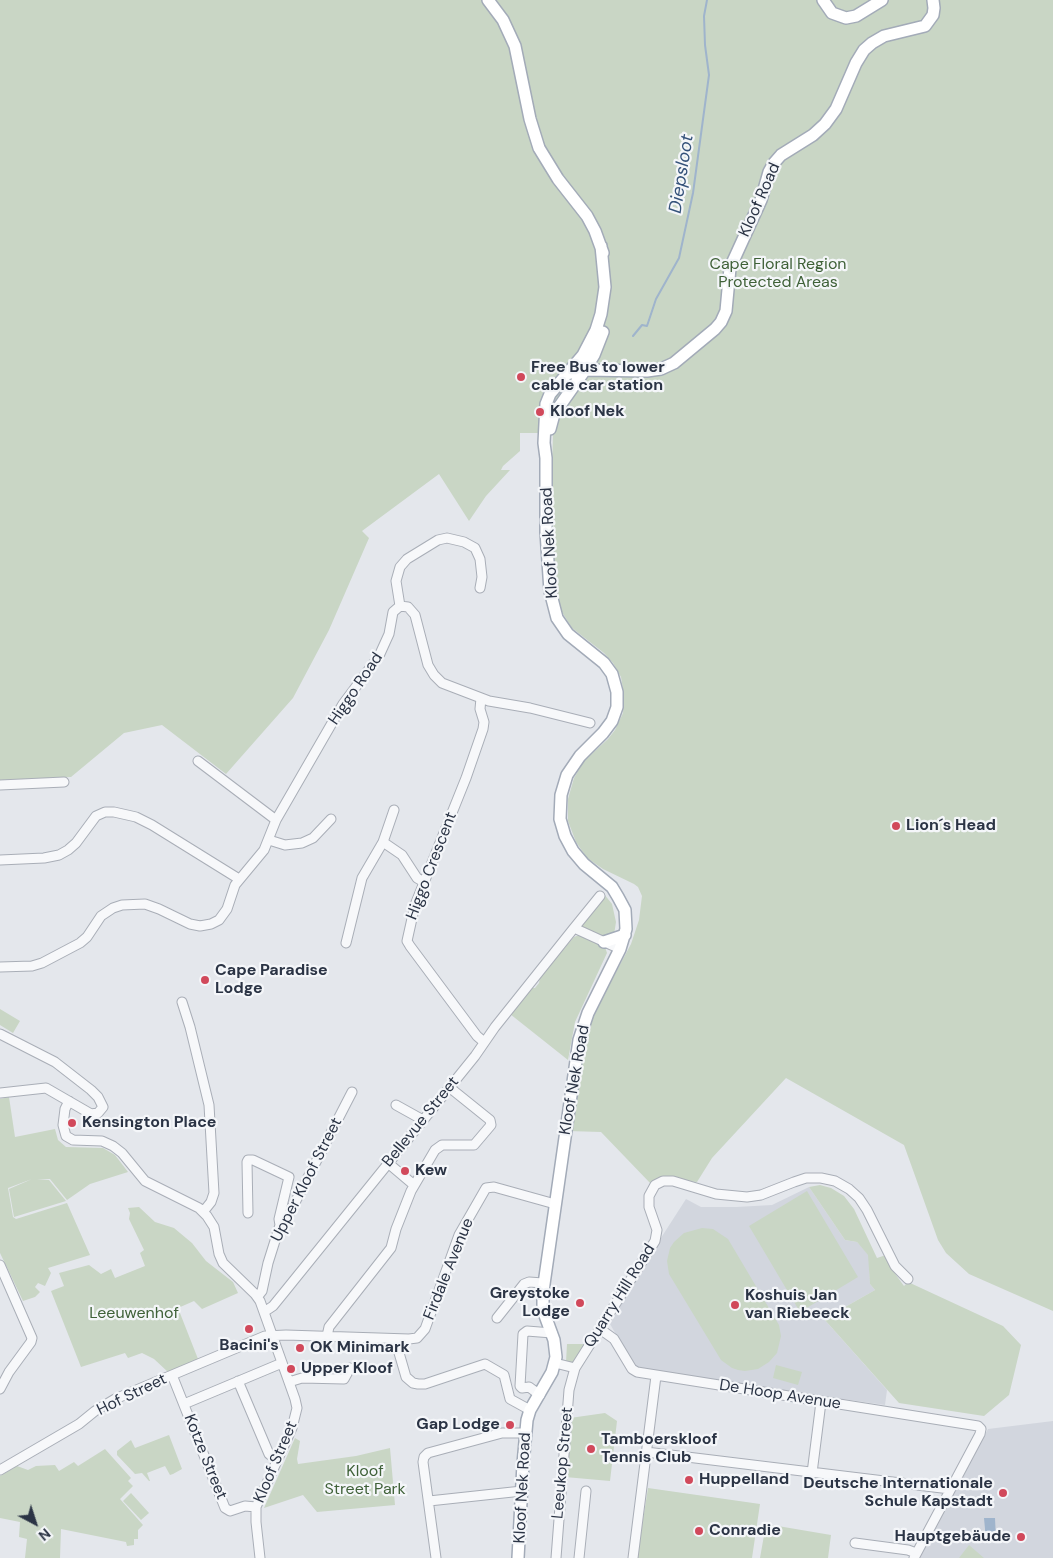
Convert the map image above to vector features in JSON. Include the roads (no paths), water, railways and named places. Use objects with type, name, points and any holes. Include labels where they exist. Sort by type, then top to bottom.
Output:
[{"type":"main road","points":[[488,0],[503,20],[515,46],[530,118],[539,148],[558,178],[587,216],[600,246],[605,287],[601,314],[591,342],[550,394],[556,399],[565,397]]},
{"type":"main road","points":[[823,0],[836,16],[846,18],[856,16],[882,0]]},
{"type":"main road","name":"Kloof Road","points":[[564,377],[585,370],[648,371],[661,369],[674,363],[715,330],[726,311],[729,270],[761,200],[769,172],[774,163],[779,156],[810,138],[825,124],[834,112],[856,63],[864,50],[884,36],[925,26],[933,15],[933,0]]},
{"type":"main road","name":"Kloof Nek Road","points":[[546,458],[552,420],[565,397],[585,370],[604,328],[609,305],[609,276],[600,246]]},
{"type":"main road","points":[[564,377],[570,379],[573,387]]},
{"type":"main road","name":"Kloof Nek Road","points":[[518,1558],[525,1433],[530,1410],[549,1380],[555,1363],[556,1351],[552,1333],[543,1310],[543,1283],[581,1031],[592,1003],[626,935],[626,916],[618,896],[612,887],[584,864],[573,851],[565,836],[560,819],[560,802],[567,775],[580,756],[612,721],[617,707],[617,692],[608,667],[568,634],[559,621],[554,609],[550,591],[546,532],[546,458],[544,443],[546,407],[550,394]]},
{"type":"main road","points":[[604,942],[626,935]]},
{"type":"street","points":[[480,588],[482,573],[478,551],[468,543],[442,538],[429,544],[400,567],[396,581],[400,606],[408,607],[415,615],[428,665],[438,680],[481,698],[530,708],[590,724]]},
{"type":"street","name":"Higgo Road","points":[[0,967],[32,966],[42,963],[80,943],[87,937],[101,916],[122,905],[145,904],[190,924],[200,926],[211,924],[218,920],[225,913],[239,879],[264,850],[276,820],[343,704],[383,651],[389,634],[392,615],[400,606]]},
{"type":"street","name":"Higgo Crescent","points":[[481,698],[480,709],[484,722],[483,729],[468,772],[412,912],[408,943],[477,1036],[484,1042]]},
{"type":"street","points":[[198,761],[276,820]]},
{"type":"street","points":[[0,785],[64,782]]},
{"type":"street","points":[[346,942],[362,878],[383,842],[394,810]]},
{"type":"street","points":[[0,860],[44,858],[59,855],[72,847],[96,816],[105,812],[114,812],[136,817],[152,825],[239,879]]},
{"type":"street","points":[[268,840],[285,845],[302,843],[313,838],[331,818]]},
{"type":"street","points":[[383,842],[402,855],[417,878],[424,882]]},
{"type":"street","name":"Bellevue Street","points":[[264,1312],[273,1306],[450,1088],[484,1042],[600,896]]},
{"type":"street","points":[[574,928],[620,949]]},
{"type":"street","points":[[182,1002],[190,1027],[208,1105],[214,1193],[211,1202],[203,1212]]},
{"type":"street","points":[[0,1034],[56,1062],[91,1090],[98,1097],[103,1107],[98,1113],[92,1114],[50,1089],[43,1088],[0,1093]]},
{"type":"street","points":[[327,1336],[329,1327],[391,1248],[398,1224],[414,1185],[437,1148],[442,1145],[474,1145],[491,1125],[490,1120],[450,1088]]},
{"type":"street","name":"Upper Kloof Street","points":[[258,1296],[262,1290],[280,1225],[287,1218],[352,1092]]},
{"type":"street","points":[[69,1101],[65,1110],[63,1125],[66,1136],[73,1140],[102,1141],[113,1146],[122,1153],[145,1181],[203,1212],[214,1227],[223,1262],[258,1296]]},
{"type":"street","points":[[396,1105],[423,1120]]},
{"type":"street","points":[[248,1213],[247,1162],[250,1160],[289,1177],[280,1225]]},
{"type":"street","points":[[388,1163],[414,1185]]},
{"type":"street","name":"Quarry Hill Road","points":[[575,1368],[656,1237],[657,1227],[648,1200],[652,1189],[663,1181],[673,1181],[716,1194],[747,1196],[761,1195],[806,1178],[821,1178],[835,1181],[849,1189],[864,1204],[895,1266],[908,1278]]},
{"type":"street","name":"Firdale Avenue","points":[[272,1335],[413,1339],[423,1332],[459,1235],[486,1188],[494,1187],[555,1204]]},
{"type":"street","points":[[0,1265],[32,1338],[0,1389]]},
{"type":"street","points":[[497,1318],[524,1284],[529,1282],[543,1283]]},
{"type":"street","name":"Kloof Street","points":[[258,1296],[297,1403],[297,1412],[256,1507],[260,1558]]},
{"type":"street","name":"De Hoop Avenue","points":[[600,1329],[614,1339],[634,1370],[656,1376],[976,1425],[979,1427],[980,1434],[950,1489]]},
{"type":"street","points":[[540,1395],[529,1387],[522,1388],[520,1386],[523,1334],[527,1331],[552,1333]]},
{"type":"street","name":"Hof Street","points":[[0,1470],[79,1424],[95,1411],[115,1399],[263,1337],[272,1335]]},
{"type":"street","points":[[395,1339],[406,1377],[412,1383],[425,1384],[485,1364],[504,1375],[510,1399],[530,1410]]},
{"type":"street","points":[[184,1404],[282,1362]]},
{"type":"street","points":[[555,1363],[575,1368]]},
{"type":"street","points":[[289,1382],[302,1378],[344,1379],[350,1368]]},
{"type":"street","name":"Leeukop Street","points":[[556,1558],[569,1390],[575,1368]]},
{"type":"street","name":"Kotze Street","points":[[172,1376],[225,1508],[230,1511],[245,1506],[256,1507]]},
{"type":"street","points":[[633,1558],[656,1376]]},
{"type":"street","points":[[238,1381],[269,1454],[277,1460]]},
{"type":"street","points":[[812,1473],[821,1402]]},
{"type":"street","points":[[436,1558],[423,1462],[424,1457],[428,1453],[502,1433],[525,1433]]},
{"type":"street","points":[[646,1452],[950,1489],[915,1555],[908,1550],[855,1543]]},
{"type":"street","points":[[429,1502],[522,1490]]},
{"type":"street","points":[[579,1558],[586,1491]]},
{"type":"water","points":[[984,1518],[995,1518],[996,1540],[986,1540]]},
{"type":"waterway","name":"Diepsloot","points":[[633,336],[642,325],[647,326],[656,299],[679,258],[693,193],[709,75],[704,16],[707,0]]},
{"type":"place","name":"Free Bus to lower cable car station","points":[[521,377]]},
{"type":"place","name":"Kloof Nek","points":[[540,412]]},
{"type":"place","name":"Lion´s Head","points":[[896,826]]},
{"type":"place","name":"Cape Paradise Lodge","points":[[205,980]]},
{"type":"place","name":"Kensington Place","points":[[72,1123]]},
{"type":"place","name":"Kew","points":[[405,1171]]},
{"type":"place","name":"Greystoke Lodge","points":[[580,1303]]},
{"type":"place","name":"Koshuis Jan van Riebeeck","points":[[735,1305]]},
{"type":"place","name":"Bacini's","points":[[249,1329]]},
{"type":"place","name":"OK Minimark","points":[[300,1348]]},
{"type":"place","name":"Upper Kloof","points":[[291,1369]]},
{"type":"place","name":"Gap Lodge","points":[[510,1425]]},
{"type":"place","name":"Tamboerskloof Tennis Club","points":[[591,1449]]},
{"type":"place","name":"Huppelland","points":[[689,1480]]},
{"type":"place","name":"Deutsche Internationale Schule Kapstadt","points":[[1003,1493]]},
{"type":"place","name":"Conradie","points":[[699,1531]]},
{"type":"place","name":"Hauptgebäude","points":[[1021,1537]]},
{"type":"park label","name":"Cape Floral Region Protected Areas","points":[[778,274]]},
{"type":"park label","name":"Leeuwenhof","points":[[134,1314]]},
{"type":"park label","name":"Kloof Street Park","points":[[365,1481]]}]
